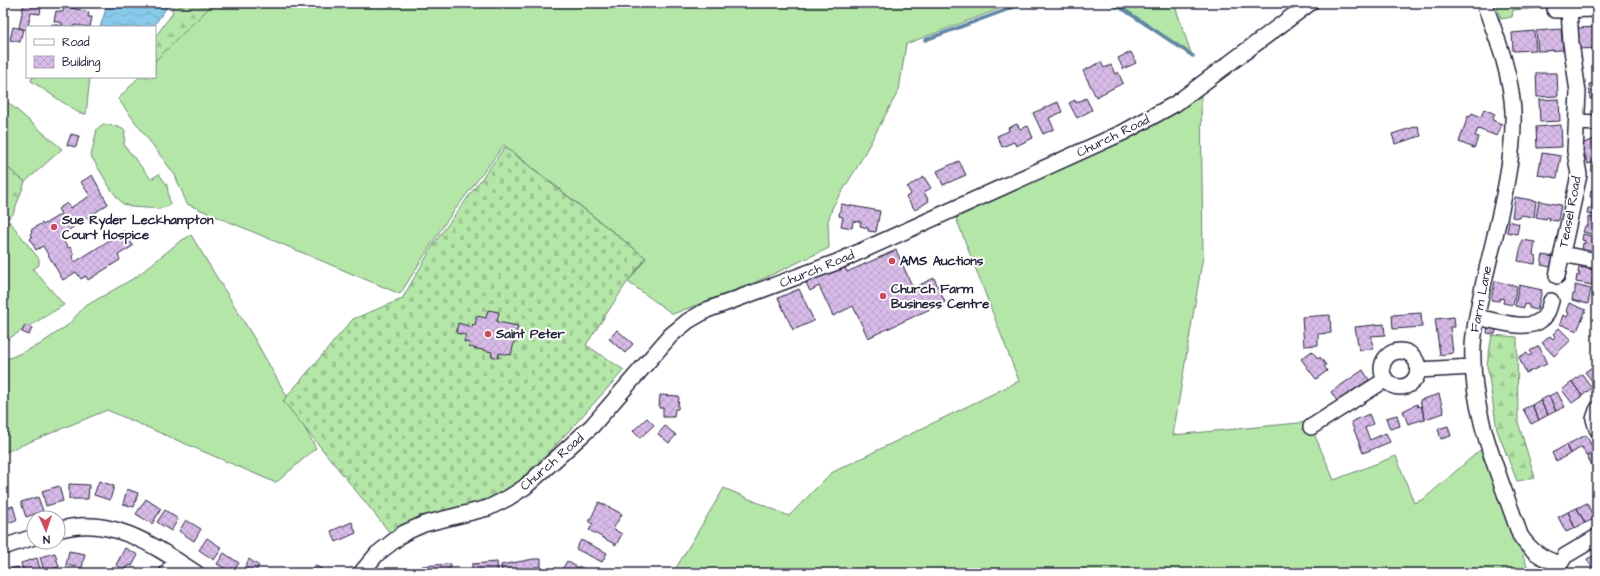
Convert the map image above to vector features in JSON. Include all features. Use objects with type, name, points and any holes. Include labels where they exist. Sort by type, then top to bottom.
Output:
[{"type":"street","name":"Church Road","points":[[361,573],[377,554],[404,533],[424,524],[498,504],[536,479],[592,426],[671,335],[688,321],[707,310],[837,262],[1124,132],[1175,104],[1310,3]]},
{"type":"street","name":"Farm Lane","points":[[1484,3],[1508,77],[1513,125],[1506,178],[1476,317],[1473,346],[1473,367],[1477,405],[1520,535],[1525,543],[1557,568]]},
{"type":"street","name":"Teasel Road","points":[[1557,276],[1579,175],[1575,151],[1578,122],[1578,92],[1571,43],[1562,10],[1597,9]]},
{"type":"street","points":[[1578,122],[1597,123]]},
{"type":"street","name":"Teasel Road","points":[[1562,254],[1597,261]]},
{"type":"street","points":[[1476,317],[1517,326],[1530,325],[1541,321],[1547,313],[1551,301]]},
{"type":"street","points":[[1404,351],[1409,353],[1416,361],[1418,370],[1414,379],[1403,387],[1393,386],[1385,380],[1382,371],[1383,362],[1393,352],[1404,351]]},
{"type":"street","points":[[1418,370],[1473,367]]},
{"type":"street","points":[[1311,427],[1385,380]]},
{"type":"street","points":[[1597,410],[1594,419],[1597,429]]},
{"type":"street","points":[[66,529],[85,525],[117,529],[136,536],[196,573]]},
{"type":"street","points":[[1557,568],[1572,551],[1597,537]]},
{"type":"street","points":[[3,547],[26,540]]},
{"type":"street","points":[[167,573],[176,560]]},
{"type":"green space","points":[[173,3],[214,3],[156,60],[156,36],[172,14]]},
{"type":"green space","points":[[211,3],[1015,3],[906,44],[899,90],[856,169],[833,206],[828,221],[829,248],[756,282],[673,314],[628,282],[646,258],[504,145],[445,223],[400,294],[187,204],[175,175],[118,99],[138,78],[156,78],[156,59]]},
{"type":"green space","points":[[1115,3],[1174,3],[1191,53],[1186,50]]},
{"type":"green space","points":[[1495,3],[1597,4],[1513,10],[1512,17],[1501,19]]},
{"type":"green space","points":[[32,78],[90,78],[86,114],[79,113],[31,81]]},
{"type":"green space","points":[[1201,96],[1203,256],[1173,435],[1309,422],[1334,480],[1396,456],[1414,503],[1424,499],[1480,450],[1530,573],[1427,573],[1426,570],[1420,573],[673,573],[724,488],[789,516],[831,473],[1019,381],[956,218]]},
{"type":"green space","points":[[3,98],[62,149],[25,182],[3,164]]},
{"type":"green space","points":[[103,124],[115,126],[125,130],[124,145],[151,179],[159,174],[167,185],[170,205],[160,209],[132,207],[123,204],[112,191],[91,156],[97,129]]},
{"type":"green space","points":[[505,147],[646,258],[626,284],[586,345],[624,370],[508,498],[395,539],[283,401],[353,319],[402,299],[435,242]]},
{"type":"green space","points":[[3,164],[25,182],[13,214],[3,222]]},
{"type":"green space","points":[[10,222],[39,259],[39,265],[33,269],[64,305],[3,342],[3,224]]},
{"type":"green space","points":[[191,235],[254,338],[316,448],[278,481],[274,482],[107,410],[3,453],[3,361],[39,345],[68,325],[84,307],[136,277],[179,242]]},
{"type":"green space","points":[[1492,335],[1517,337],[1518,422],[1535,478],[1517,481],[1497,430],[1487,365]]},
{"type":"water","points":[[108,3],[170,3],[154,26],[100,26]]},
{"type":"building","points":[[24,3],[35,4],[35,6],[41,7],[40,14],[31,13],[26,30],[19,28]]},
{"type":"building","points":[[64,6],[89,12],[88,17],[92,17],[90,26],[62,26],[62,23],[54,21],[56,11],[63,12]]},
{"type":"building","points":[[13,27],[23,29],[20,42],[10,40]]},
{"type":"building","points":[[1597,27],[1597,48],[1579,49],[1578,28]]},
{"type":"building","points":[[1561,29],[1563,50],[1538,51],[1536,31]]},
{"type":"building","points":[[1534,31],[1536,50],[1513,51],[1512,33]]},
{"type":"building","points":[[1131,52],[1136,63],[1123,69],[1118,58]]},
{"type":"building","points":[[1101,62],[1104,68],[1111,65],[1115,74],[1118,72],[1123,83],[1096,97],[1083,71]]},
{"type":"building","points":[[1536,73],[1557,73],[1558,96],[1537,97]]},
{"type":"building","points":[[1597,83],[1597,98],[1590,99],[1589,84]]},
{"type":"building","points":[[1086,98],[1092,110],[1077,118],[1069,103],[1075,100],[1076,103]]},
{"type":"building","points":[[1559,99],[1560,121],[1540,122],[1539,100]]},
{"type":"building","points":[[1058,102],[1062,112],[1049,118],[1054,129],[1043,134],[1033,113]]},
{"type":"building","points":[[1484,109],[1495,114],[1492,120],[1502,124],[1497,136],[1478,129],[1475,136],[1479,137],[1474,148],[1459,142],[1468,116],[1470,117],[1472,113],[1481,117]]},
{"type":"building","points":[[1017,124],[1020,129],[1028,126],[1033,138],[1016,146],[1014,142],[1002,147],[997,136],[1009,131],[1008,128]]},
{"type":"building","points":[[1561,125],[1562,147],[1537,148],[1536,127]]},
{"type":"building","points":[[1418,126],[1421,136],[1395,144],[1392,134]]},
{"type":"building","points":[[71,134],[79,136],[76,147],[67,145]]},
{"type":"building","points":[[1595,139],[1597,146],[1597,161],[1588,164],[1581,144]]},
{"type":"building","points":[[1542,153],[1561,156],[1557,178],[1538,175]]},
{"type":"building","points":[[959,161],[966,175],[943,185],[937,171]]},
{"type":"building","name":"Sue Ryder Leckhampton Court Hospice","points":[[92,175],[108,204],[60,236],[68,248],[70,247],[74,255],[72,256],[75,262],[124,231],[133,246],[118,255],[120,260],[88,280],[86,276],[81,279],[76,272],[63,280],[43,246],[36,250],[30,239],[32,237],[30,234],[32,232],[31,230],[42,223],[43,225],[61,214],[58,209],[67,203],[70,208],[90,196],[81,182]]},
{"type":"building","points":[[924,177],[931,188],[924,192],[929,201],[915,210],[906,197],[911,194],[907,187]]},
{"type":"building","points":[[1594,182],[1597,182],[1597,198],[1590,197],[1591,190],[1595,191],[1596,188],[1593,187]]},
{"type":"building","points":[[1515,197],[1536,201],[1534,217],[1521,215],[1520,218],[1512,217]]},
{"type":"building","points":[[1592,199],[1597,200],[1597,216],[1587,214],[1588,208],[1592,208]]},
{"type":"building","points":[[1539,201],[1561,205],[1558,221],[1549,220],[1550,218],[1547,217],[1546,219],[1536,217]]},
{"type":"building","points":[[841,204],[880,211],[876,232],[868,231],[868,228],[860,226],[861,222],[853,221],[852,228],[841,226],[843,217],[839,216]]},
{"type":"building","points":[[1588,217],[1597,219],[1597,235],[1583,232],[1585,226],[1588,226]]},
{"type":"building","points":[[1509,221],[1519,224],[1517,234],[1507,232]]},
{"type":"building","points":[[1583,234],[1597,237],[1597,253],[1582,250],[1583,243],[1585,244],[1585,241],[1582,240]]},
{"type":"building","points":[[1522,240],[1535,242],[1533,255],[1536,256],[1535,264],[1518,261]]},
{"type":"building","name":"Church Farm Business Centre","points":[[896,250],[913,288],[934,278],[945,302],[868,338],[853,306],[833,316],[819,286],[810,291],[806,283],[844,265],[847,272]]},
{"type":"building","points":[[1543,255],[1554,257],[1551,267],[1541,265]]},
{"type":"building","points":[[1579,267],[1595,270],[1592,285],[1576,282],[1577,275],[1579,276],[1580,273],[1578,273]]},
{"type":"building","points":[[1495,281],[1517,286],[1513,305],[1503,303],[1504,299],[1500,298],[1499,301],[1491,300]]},
{"type":"building","points":[[1519,285],[1542,290],[1537,310],[1529,308],[1529,305],[1525,304],[1524,308],[1515,306]]},
{"type":"building","points":[[1575,285],[1591,289],[1588,304],[1572,300],[1573,294],[1575,294]]},
{"type":"building","points":[[799,289],[814,321],[793,330],[778,298]]},
{"type":"building","points":[[1569,303],[1586,310],[1577,331],[1560,324],[1563,315],[1567,317],[1569,313],[1566,311]]},
{"type":"building","name":"Saint Peter","points":[[488,310],[499,312],[497,322],[518,326],[511,355],[499,353],[498,358],[491,356],[492,352],[469,347],[470,343],[464,342],[466,335],[456,333],[458,323],[472,327],[473,324],[475,325],[477,316],[486,318]]},
{"type":"building","points":[[1421,313],[1422,327],[1393,329],[1392,315]]},
{"type":"building","points":[[1330,315],[1331,333],[1318,334],[1318,345],[1304,346],[1302,317]]},
{"type":"building","points":[[1454,317],[1455,327],[1450,327],[1453,353],[1440,355],[1435,319]]},
{"type":"building","points":[[1384,324],[1385,335],[1371,336],[1373,349],[1359,350],[1355,327]]},
{"type":"building","points":[[1488,324],[1497,326],[1495,334],[1487,333]]},
{"type":"building","points":[[25,325],[32,328],[29,335],[22,332]]},
{"type":"building","points":[[1559,328],[1571,340],[1554,356],[1542,343],[1550,336],[1553,339],[1555,336],[1553,334]]},
{"type":"building","points":[[617,330],[633,344],[625,353],[609,339]]},
{"type":"building","points":[[1539,346],[1547,364],[1526,373],[1519,357],[1527,353],[1528,356],[1532,354],[1530,351]]},
{"type":"building","points":[[1312,351],[1318,359],[1320,357],[1326,365],[1324,366],[1327,371],[1316,379],[1301,359]]},
{"type":"building","points":[[1592,367],[1597,373],[1596,386],[1585,372]]},
{"type":"building","points":[[1363,370],[1369,380],[1337,401],[1331,392]]},
{"type":"building","points":[[1582,374],[1592,388],[1582,396],[1572,382]]},
{"type":"building","points":[[1572,382],[1582,396],[1572,403],[1562,390]]},
{"type":"building","points":[[1557,392],[1565,407],[1556,411],[1549,396]]},
{"type":"building","points":[[1439,394],[1444,413],[1425,419],[1420,400]]},
{"type":"building","points":[[660,395],[679,396],[678,409],[675,409],[674,417],[663,417],[663,408],[659,408]]},
{"type":"building","points":[[1549,396],[1556,411],[1548,415],[1540,400]]},
{"type":"building","points":[[1540,400],[1548,415],[1539,420],[1532,405]]},
{"type":"building","points":[[1417,404],[1418,407],[1421,406],[1425,419],[1408,424],[1403,411]]},
{"type":"building","points":[[1532,405],[1539,420],[1531,424],[1523,409]]},
{"type":"building","points":[[1369,414],[1373,424],[1365,428],[1370,440],[1386,433],[1390,442],[1363,453],[1351,422]]},
{"type":"building","points":[[1397,415],[1400,426],[1390,429],[1386,418]]},
{"type":"building","points":[[647,418],[654,425],[640,438],[633,431]]},
{"type":"building","points":[[665,426],[676,435],[669,443],[658,434]]},
{"type":"building","points":[[1448,426],[1451,436],[1441,439],[1438,429]]},
{"type":"building","points":[[1586,435],[1595,452],[1586,456],[1582,447],[1570,454],[1566,445]]},
{"type":"building","points":[[1566,445],[1570,454],[1556,461],[1552,453]]},
{"type":"building","points":[[1595,452],[1597,457],[1597,467],[1594,469],[1587,456]]},
{"type":"building","points":[[99,481],[114,486],[110,500],[94,495]]},
{"type":"building","points":[[69,484],[89,485],[88,499],[69,499]]},
{"type":"building","points":[[59,486],[63,501],[46,506],[42,491]]},
{"type":"building","points":[[127,489],[138,493],[134,507],[123,504]]},
{"type":"building","points":[[38,497],[43,510],[26,510],[26,517],[21,502]]},
{"type":"building","points":[[146,499],[161,509],[152,524],[136,514]]},
{"type":"building","points":[[599,502],[622,514],[613,529],[622,534],[616,545],[589,530],[593,524],[589,522]]},
{"type":"building","points":[[1587,503],[1594,519],[1585,523],[1577,508]]},
{"type":"building","points":[[13,506],[17,520],[3,524],[3,509]]},
{"type":"building","points":[[1577,508],[1585,523],[1575,528],[1568,512]]},
{"type":"building","points":[[165,510],[178,519],[171,531],[157,522]]},
{"type":"building","points":[[1568,512],[1575,528],[1566,532],[1558,517]]},
{"type":"building","points":[[186,520],[201,529],[194,541],[179,531]]},
{"type":"building","points":[[352,522],[356,533],[336,542],[331,531]]},
{"type":"building","points":[[207,538],[222,548],[214,560],[199,550]]},
{"type":"building","points":[[581,540],[607,553],[602,562],[576,549]]},
{"type":"building","points":[[125,548],[138,555],[132,566],[129,565],[126,570],[116,565]]},
{"type":"building","points":[[69,551],[85,554],[82,568],[66,565]]},
{"type":"building","points":[[55,553],[59,567],[44,571],[40,557]]},
{"type":"building","points":[[224,553],[239,563],[232,573],[217,564]]},
{"type":"building","points":[[1597,554],[1597,570],[1594,572],[1587,559]]},
{"type":"building","points":[[37,558],[41,572],[24,573],[21,563]]},
{"type":"building","points":[[249,559],[259,566],[255,572],[257,573],[242,573]]},
{"type":"building","points":[[541,559],[541,567],[535,567],[535,573],[502,573],[501,565]]},
{"type":"building","points":[[567,561],[578,568],[579,566],[587,571],[586,573],[560,573]]},
{"type":"building","points":[[497,562],[498,573],[472,573],[472,564]]},
{"type":"building","points":[[450,564],[450,573],[422,573],[422,566]]},
{"type":"building","points":[[315,565],[327,573],[309,573]]},
{"type":"building","points":[[18,567],[19,573],[3,573],[3,571]]},
{"type":"waterway","points":[[925,40],[1025,3]]},
{"type":"waterway","points":[[1110,3],[1126,11],[1193,56]]},
{"type":"place","name":"Sue Ryder Leckhampton Court Hospice","points":[[54,227]]},
{"type":"place","name":"AMS Auctions","points":[[892,261]]},
{"type":"place","name":"Church Farm Business Centre","points":[[883,296]]},
{"type":"place","name":"Saint Peter","points":[[488,334]]}]
